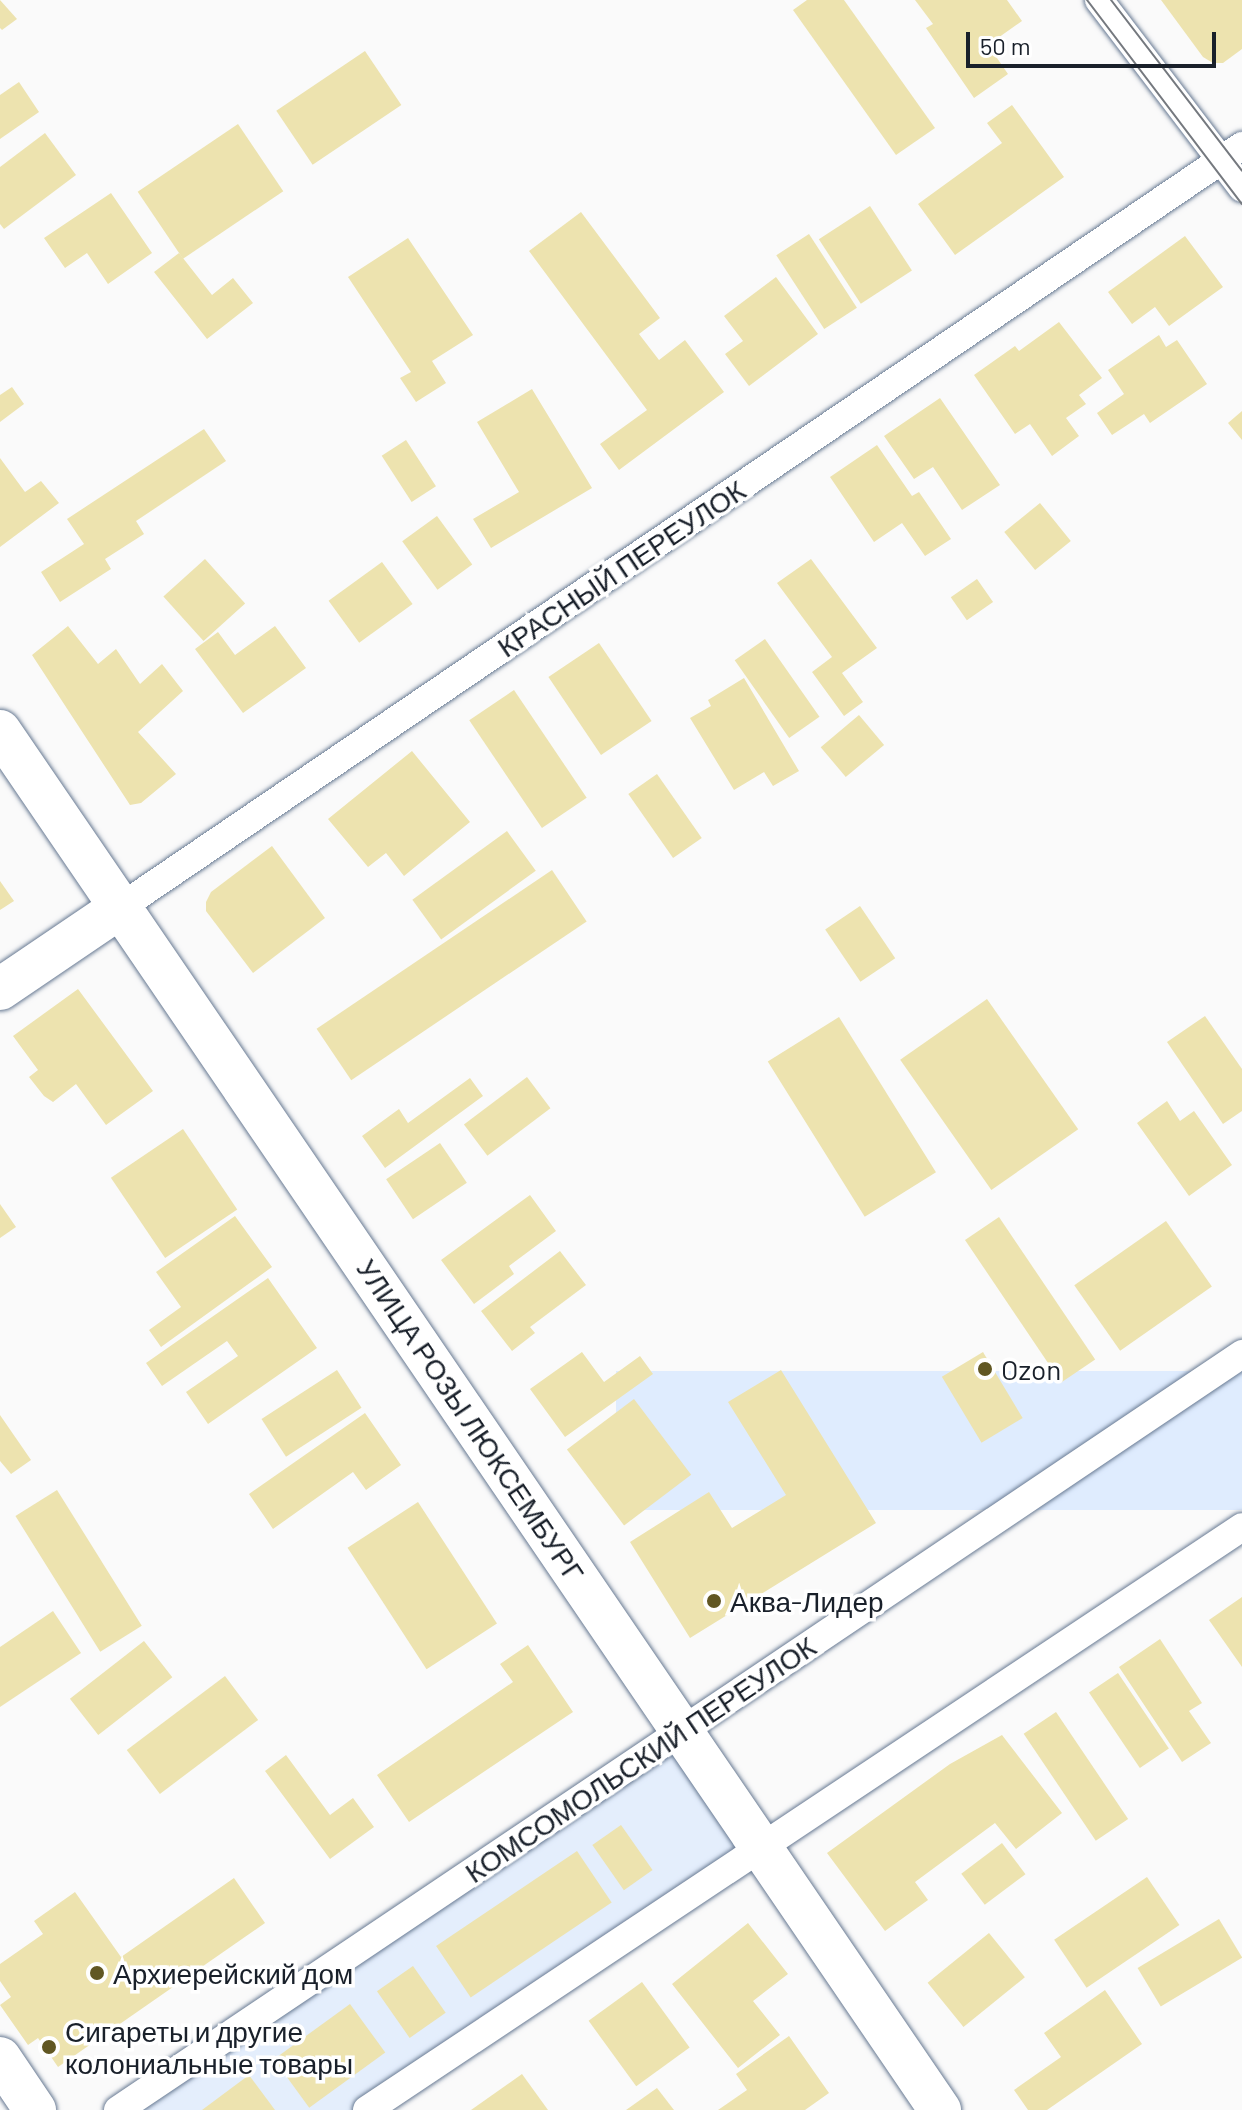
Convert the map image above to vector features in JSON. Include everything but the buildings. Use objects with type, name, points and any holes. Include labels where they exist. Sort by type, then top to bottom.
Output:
[{"type":"street","points":[[1099,0],[1232,153],[1242,188]]},
{"type":"street","name":"КРАСНЫЙ ПЕРЕУЛОК","points":[[0,989],[1232,153]]},
{"type":"street","name":"УЛИЦА РОЗЫ ЛЮКСЕМБУРГ","points":[[0,731],[940,2110]]},
{"type":"street","name":"КОМСОМОЛЬСКИЙ ПЕРЕУЛОК","points":[[118,2110],[1242,1354]]},
{"type":"street","points":[[367,2110],[1242,1527]]},
{"type":"street","points":[[0,2058],[35,2110]]},
{"type":"shaded area","points":[[616,1371],[1242,1371],[1242,1510],[616,1510]]},
{"type":"shaded area","points":[[683,1730],[762,1846],[367,2110],[118,2110]]},
{"type":"tram line","points":[[1087,0],[1242,204]]},
{"type":"tram line","points":[[1111,0],[1242,171]]},
{"type":"place","name":"Ozon","points":[[985,1369]]},
{"type":"place","name":"Аква-Лидер","points":[[714,1601]]},
{"type":"place","name":"Архиерейский дом","points":[[97,1973]]},
{"type":"place","name":"Сигареты и другие колониальные товары","points":[[49,2047]]}]
